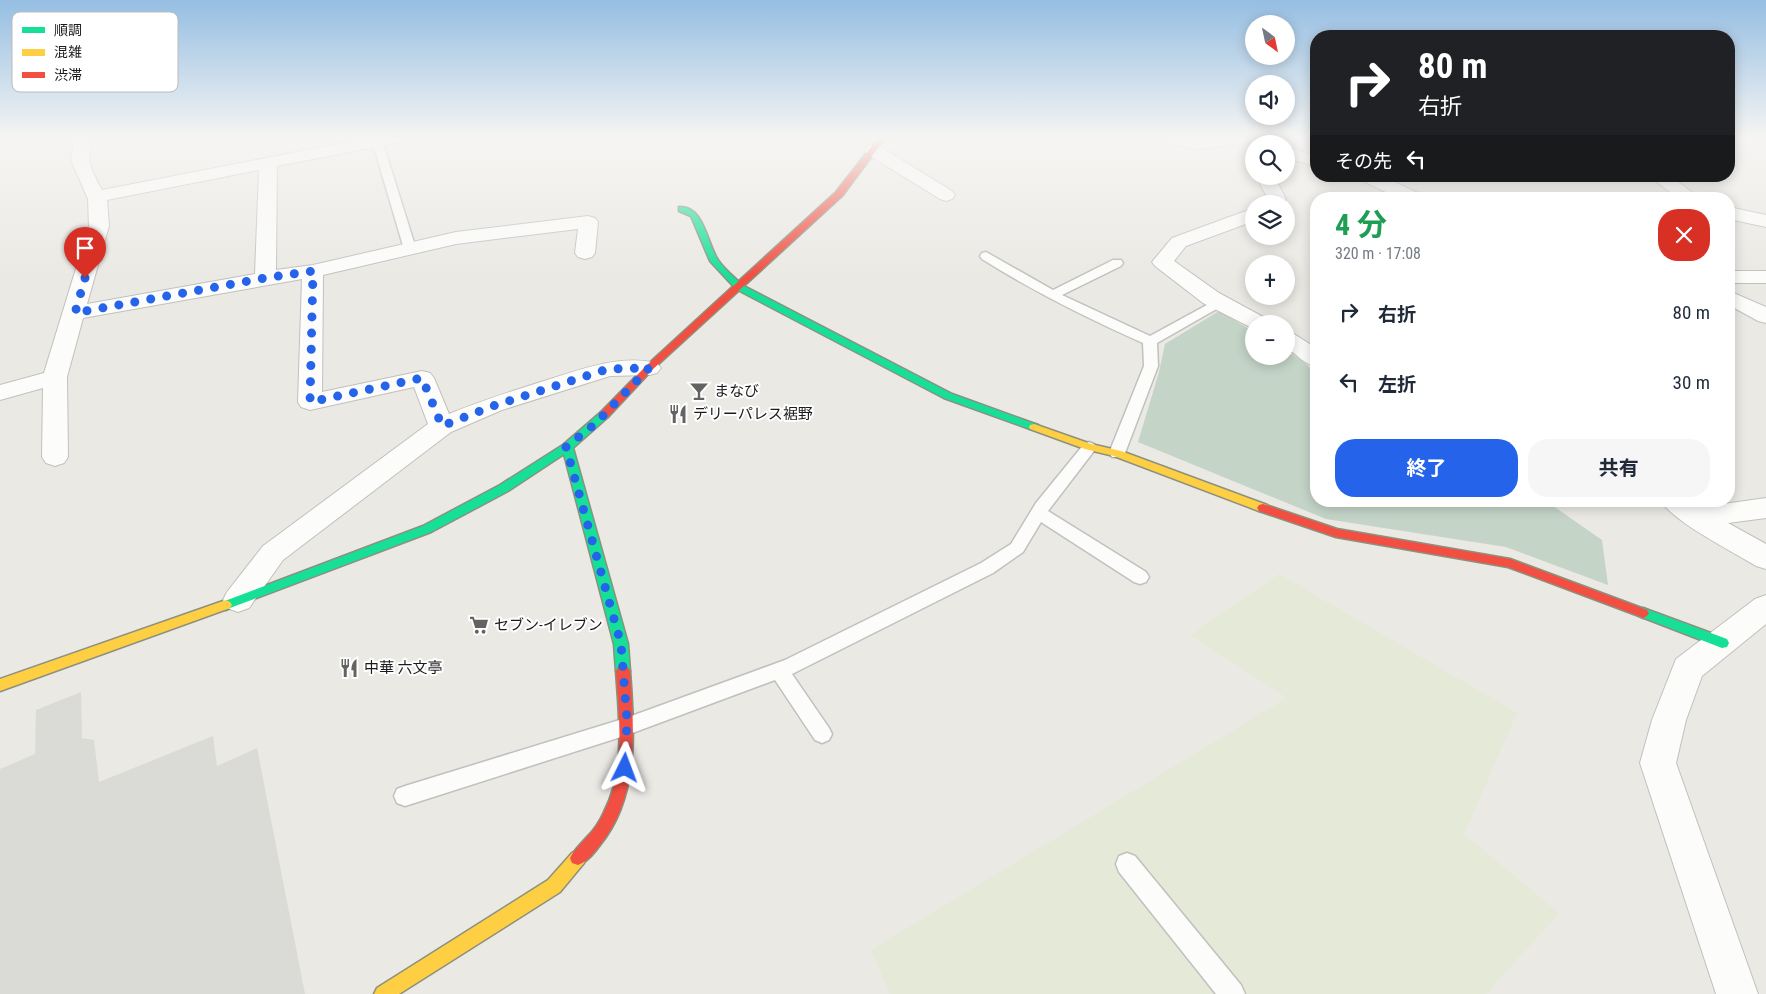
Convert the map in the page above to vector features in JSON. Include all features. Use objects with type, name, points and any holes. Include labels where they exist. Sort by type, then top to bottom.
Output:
[{"type":"street","points":[[55,457],[56,377],[99,226],[98,204],[88,183]]},
{"type":"street","points":[[96,197],[165,183]]},
{"type":"street","points":[[265,278],[267,183]]},
{"type":"street","points":[[0,685],[238,600],[427,528],[504,488],[566,447],[595,424],[649,368],[839,194],[847,183]]},
{"type":"street","points":[[931,183],[946,195]]},
{"type":"street","points":[[1382,183],[1400,192]]},
{"type":"street","points":[[1669,183],[1682,192]]},
{"type":"street","points":[[682,209],[694,215],[714,261],[739,287],[948,396],[1089,447],[1117,453],[1336,534],[1510,563],[1722,643]]},
{"type":"street","points":[[1735,214],[1766,222]]},
{"type":"street","points":[[1245,217],[1179,242],[1162,262],[1221,303],[1245,316]]},
{"type":"street","points":[[75,313],[313,271],[456,238],[588,222],[585,252]]},
{"type":"street","points":[[313,271],[310,402],[422,378],[442,426]]},
{"type":"street","points":[[1735,276],[1766,277]]},
{"type":"street","points":[[1735,300],[1766,316]]},
{"type":"street","points":[[1295,344],[1310,354]]},
{"type":"street","points":[[238,600],[272,553],[442,426],[493,406],[608,369],[649,368]]},
{"type":"street","points":[[0,393],[56,377]]},
{"type":"street","points":[[383,994],[554,886],[601,832],[618,798],[625,768],[627,726],[621,644],[566,447]]},
{"type":"street","points":[[1686,509],[1766,508]]},
{"type":"street","points":[[1686,509],[1766,558]]},
{"type":"street","points":[[1737,994],[1658,763],[1669,720],[1688,668],[1766,607]]},
{"type":"lane","points":[[390,183],[410,249]]},
{"type":"lane","points":[[986,256],[1052,295],[1150,341]]},
{"type":"lane","points":[[1052,295],[1117,263]]},
{"type":"lane","points":[[1150,341],[1221,303]]},
{"type":"lane","points":[[1117,453],[1151,366],[1150,341]]},
{"type":"lane","points":[[405,796],[627,726],[792,666],[987,568],[1017,548],[1039,513],[1089,447]]},
{"type":"lane","points":[[1039,513],[1098,548],[1140,577]]},
{"type":"lane","points":[[779,670],[822,734]]},
{"type":"lane","points":[[1127,864],[1232,994]]},
{"type":"green space","points":[[1219,311],[1245,327],[1245,365],[1295,365],[1295,356],[1310,368],[1310,507],[1555,507],[1602,540],[1608,585],[1506,547],[1326,519],[1138,442],[1159,372],[1165,344]]},
{"type":"green space","points":[[1279,574],[1517,713],[1464,834],[1559,913],[1486,994],[890,994],[871,950],[1287,698],[1191,635]]},
{"type":"shaded area","points":[[81,692],[82,738],[94,740],[99,782],[213,736],[217,766],[257,748],[305,994],[0,994],[0,769],[35,754],[36,710]]},
{"type":"traffic: fast","points":[[682,209],[694,215],[714,261],[739,287],[948,396],[1034,427]]},
{"type":"traffic: fast","points":[[226,605],[427,529],[504,488],[567,447],[604,415]]},
{"type":"traffic: fast","points":[[567,447],[621,644],[623,671]]},
{"type":"traffic: fast","points":[[1643,613],[1722,643]]},
{"type":"traffic: slow","points":[[1034,427],[1089,447],[1117,453],[1263,508]]},
{"type":"traffic: slow","points":[[0,685],[226,605]]},
{"type":"traffic: slow","points":[[383,994],[554,886],[578,858]]},
{"type":"traffic: jam","points":[[604,415],[649,368],[839,194],[847,183]]},
{"type":"traffic: jam","points":[[1263,508],[1336,533],[1510,563],[1643,613]]},
{"type":"traffic: jam","points":[[578,858],[601,832],[619,794],[626,754],[623,671]]},
{"type":"place","name":"まなび","points":[[699,391]]},
{"type":"place","name":"デリーパレス裾野","points":[[678,414]]},
{"type":"place","name":"セブン-イレブン","points":[[479,625]]},
{"type":"place","name":"中華 六文亭","points":[[349,668]]},
{"type":"route","points":[[85,278],[75,313],[313,271],[310,402],[422,378],[442,426],[493,406],[608,369],[649,368],[595,424],[566,447],[621,644],[627,720],[625,768]]}]
